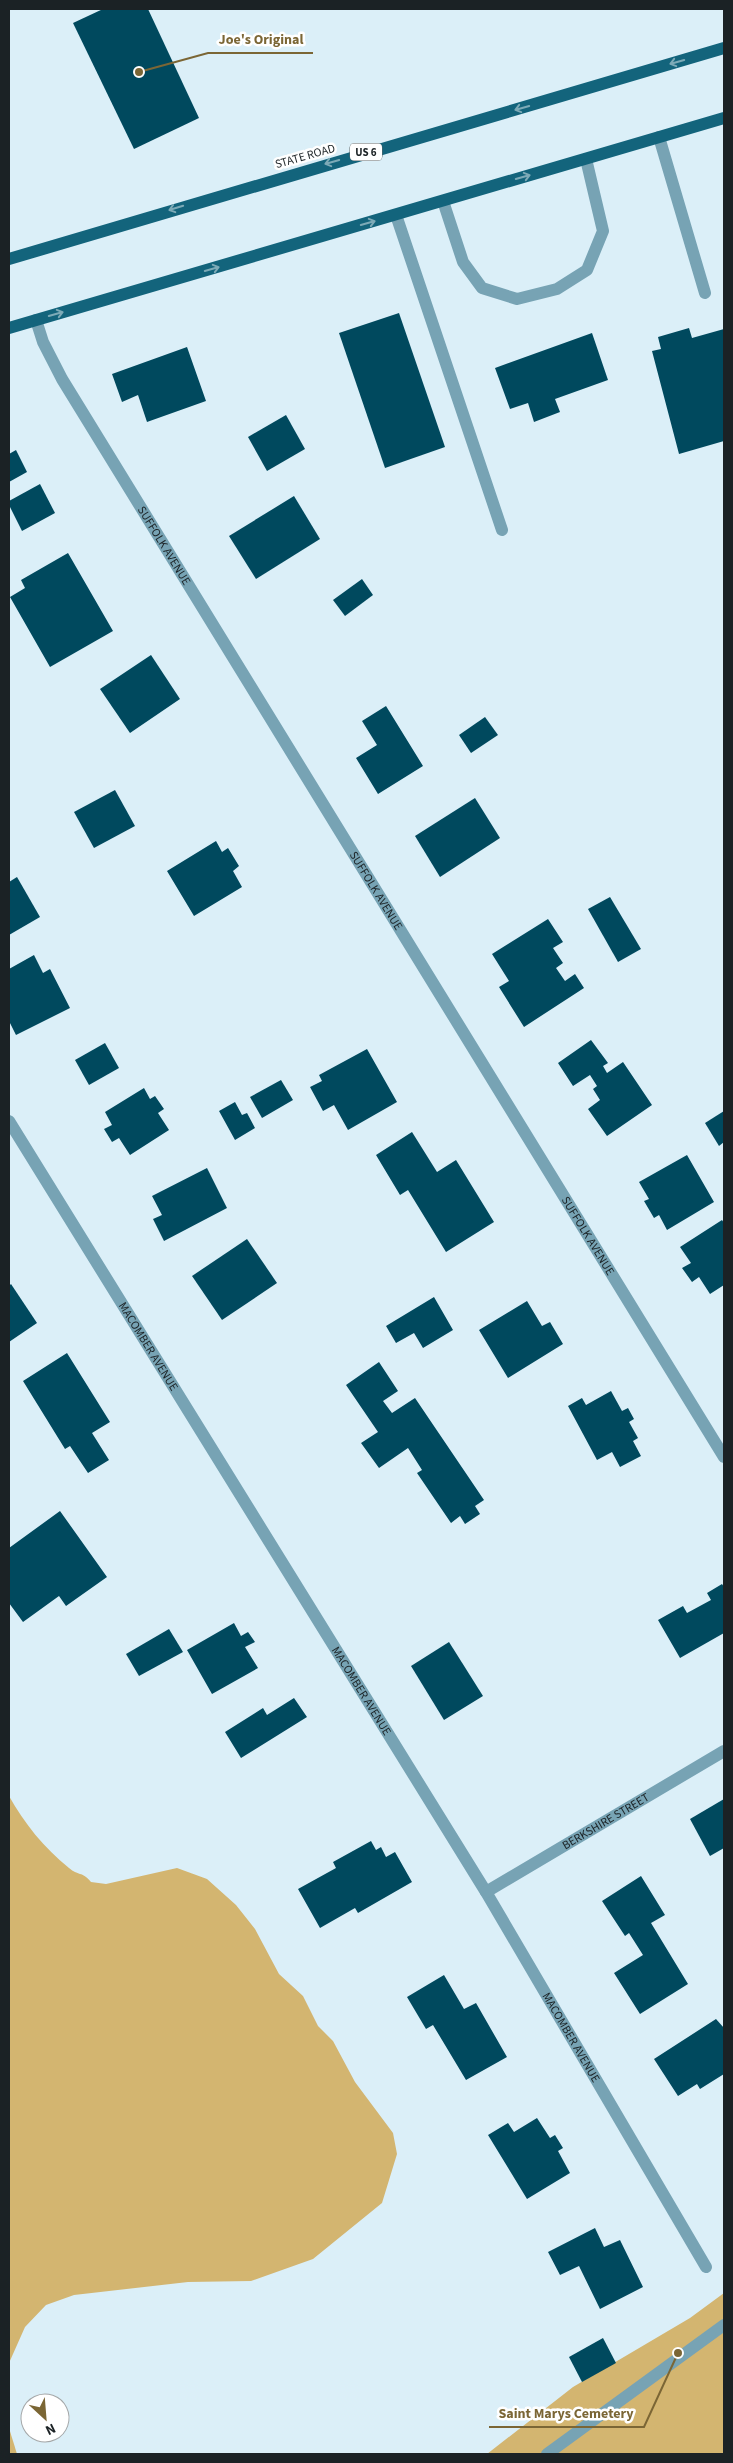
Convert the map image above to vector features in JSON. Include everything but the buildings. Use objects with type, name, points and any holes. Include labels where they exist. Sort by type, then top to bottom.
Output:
[{"type":"main road","name":"STATE ROAD","points":[[9,259],[724,48]]},
{"type":"main road","points":[[9,328],[724,118]]},
{"type":"street","points":[[659,137],[705,293]]},
{"type":"street","points":[[444,201],[463,262],[482,288],[517,299],[557,289],[587,270],[603,231],[586,159]]},
{"type":"street","points":[[396,215],[502,530]]},
{"type":"street","name":"SUFFOLK AVENUE","points":[[36,320],[43,342],[62,379],[724,1457]]},
{"type":"street","name":"MACOMBER AVENUE","points":[[9,1121],[486,1892],[706,2267]]},
{"type":"street","name":"BERKSHIRE STREET","points":[[486,1892],[724,1751]]},
{"type":"street","points":[[547,2454],[724,2325]]},
{"type":"shaded area","points":[[9,1796],[21,1816],[43,1844],[69,1868],[85,1876],[91,1882],[106,1884],[177,1868],[207,1879],[236,1905],[255,1929],[279,1974],[303,1996],[318,2026],[333,2041],[355,2082],[393,2133],[397,2154],[382,2203],[313,2259],[251,2281],[188,2282],[74,2295],[46,2305],[25,2327],[9,2363]]},
{"type":"shaded area","points":[[724,2293],[724,2454],[487,2454],[573,2387],[690,2318]]},
{"type":"shaded area","points":[[9,2428],[17,2454],[9,2454]]},
{"type":"place","name":"Joe's Original","points":[[139,72]]},
{"type":"place","name":"Saint Marys Cemetery","points":[[678,2353]]}]
